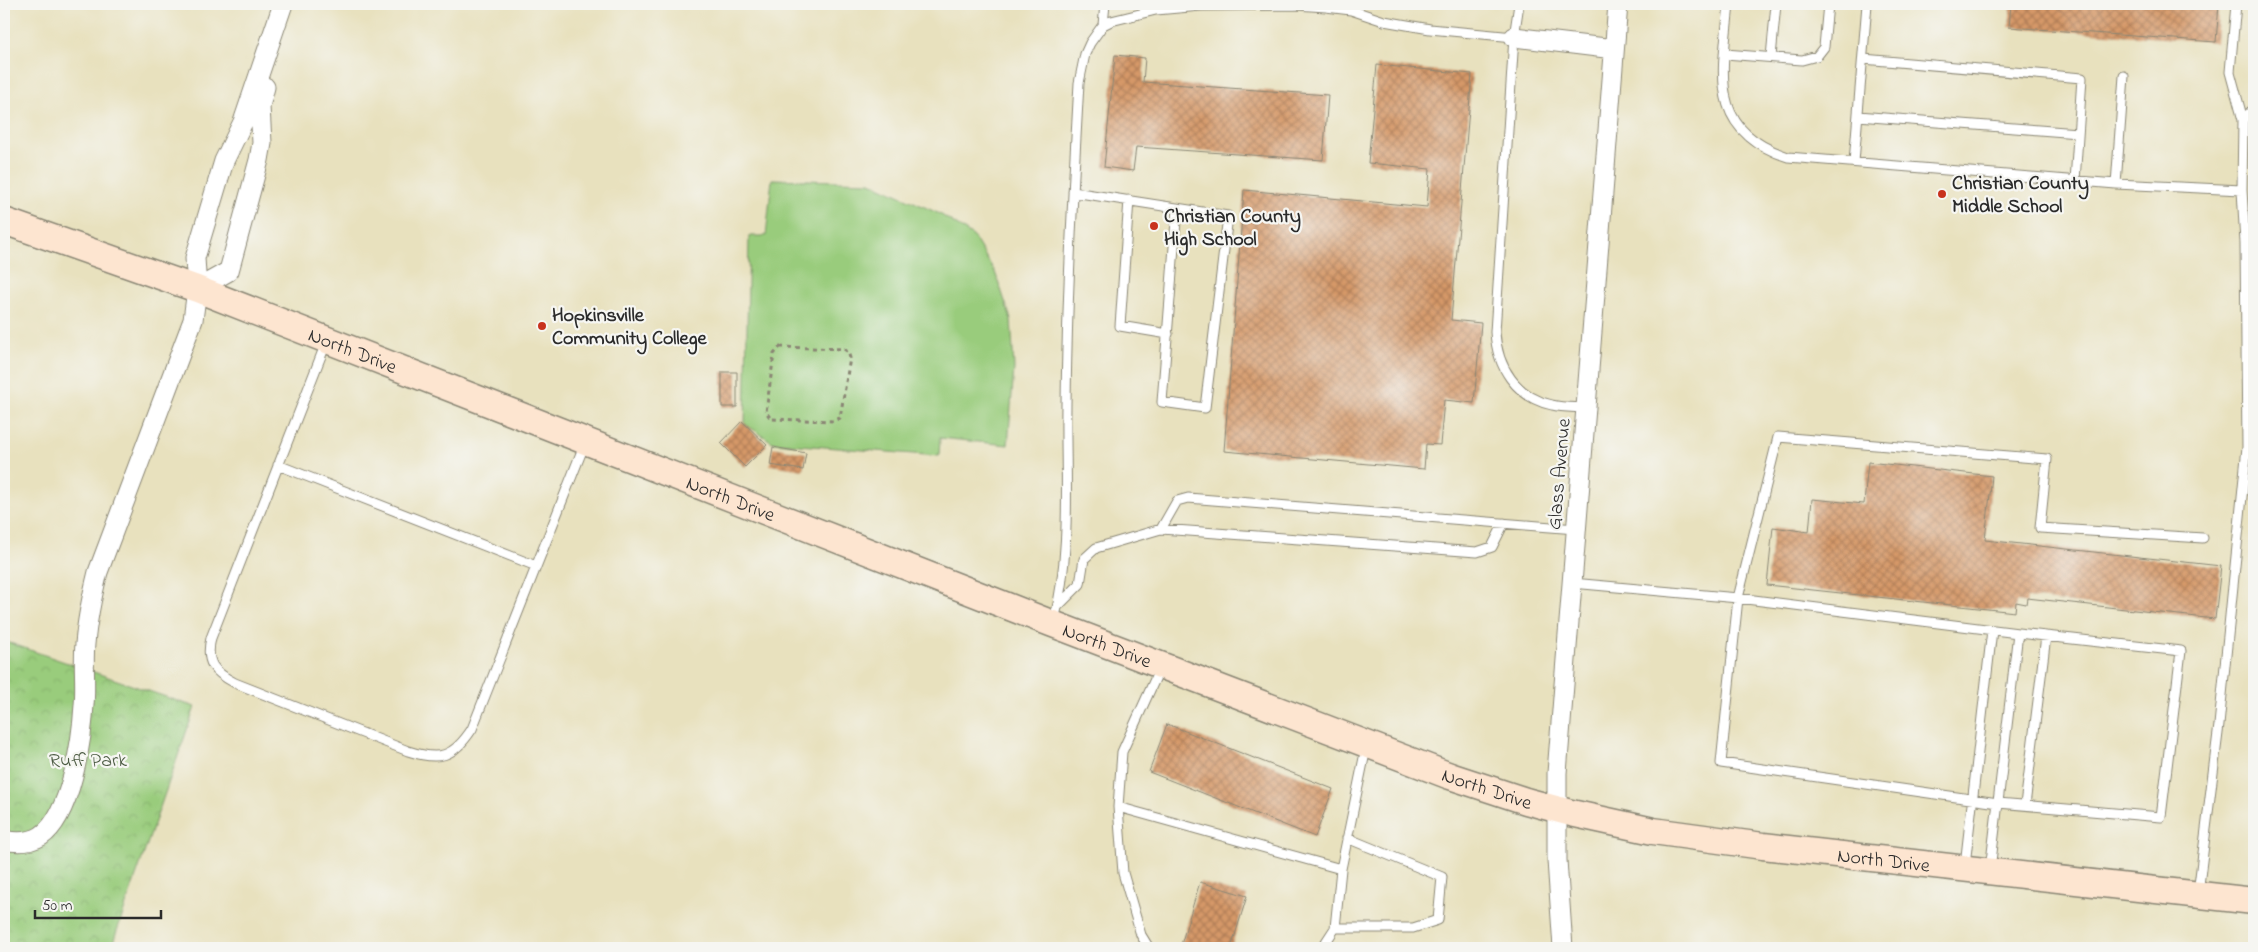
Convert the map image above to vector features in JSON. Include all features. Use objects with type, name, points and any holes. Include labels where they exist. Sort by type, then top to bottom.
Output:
[{"type":"main road","name":"North Drive","points":[[4,221],[197,290],[585,441],[1056,615],[1161,665],[1450,776],[1556,809],[1654,831],[1763,846],[2254,902]]},
{"type":"street","points":[[197,290],[229,271],[259,160],[262,143],[260,106],[283,4]]},
{"type":"street","points":[[4,840],[16,842],[29,841],[40,836],[58,817],[68,790],[80,741],[84,704],[85,642],[92,596],[98,572],[193,320],[197,290],[195,258],[224,161],[243,122],[283,4]]},
{"type":"street","name":"Glass Avenue","points":[[1563,948],[1557,860],[1557,773],[1618,4]]},
{"type":"street","points":[[1514,37],[1614,49]]},
{"type":"lane","points":[[1103,26],[1105,4]]},
{"type":"lane","points":[[1056,615],[1062,582],[1066,521],[1066,405],[1073,192],[1079,83],[1087,48],[1096,33],[1111,21],[1157,7],[1296,4],[1351,10],[1384,21],[1430,29],[1514,37]]},
{"type":"lane","points":[[1519,4],[1514,37],[1495,332],[1497,351],[1509,378],[1526,394],[1553,406],[1587,408]]},
{"type":"lane","points":[[1729,4],[1723,80],[1725,99],[1733,117],[1750,138],[1767,150],[1788,157],[2116,184],[2242,190]]},
{"type":"lane","points":[[1771,58],[1776,4]]},
{"type":"lane","points":[[1725,54],[1802,60],[1817,56],[1824,47],[1828,4]]},
{"type":"lane","points":[[1854,162],[1867,4]]},
{"type":"lane","points":[[2198,895],[2219,725],[2247,448],[2245,243],[2242,190],[2243,120],[2230,72],[2236,4]]},
{"type":"lane","points":[[1862,59],[2082,78],[2075,181]]},
{"type":"lane","points":[[2116,184],[2124,76]]},
{"type":"lane","points":[[2243,120],[2254,108]]},
{"type":"lane","points":[[1858,116],[2078,133]]},
{"type":"lane","points":[[1073,192],[1128,200],[1178,208],[1228,216],[1205,408],[1162,402],[1178,208]]},
{"type":"lane","points":[[1128,200],[1120,326],[1168,334]]},
{"type":"lane","points":[[327,340],[211,638],[209,660],[215,670],[236,683],[408,751],[433,757],[445,756],[455,750],[472,730],[585,441]]},
{"type":"lane","points":[[1572,583],[1738,598],[1992,630],[2181,651],[2161,817],[1973,800],[1721,764],[1738,598],[1778,437],[2047,459],[2040,528],[2203,538]]},
{"type":"lane","points":[[278,465],[536,566]]},
{"type":"lane","points":[[1161,529],[1177,501],[1188,498],[1576,528]]},
{"type":"lane","points":[[1056,615],[1080,584],[1084,559],[1096,548],[1161,529],[1477,552],[1492,547],[1504,523]]},
{"type":"lane","points":[[1964,870],[1992,630]]},
{"type":"lane","points":[[1990,872],[2018,633]]},
{"type":"lane","points":[[2025,805],[2046,636]]},
{"type":"lane","points":[[1150,948],[1141,934],[1124,873],[1118,807],[1122,752],[1161,665]]},
{"type":"lane","points":[[1322,948],[1335,928],[1341,869],[1367,744]]},
{"type":"lane","points":[[1118,807],[1341,869]]},
{"type":"lane","points":[[1335,928],[1413,928],[1438,920],[1442,877],[1347,838]]},
{"type":"path","points":[[780,347],[844,349],[848,352],[850,358],[840,418],[833,421],[771,419],[766,412],[776,349],[780,347]]},
{"type":"green space","points":[[772,179],[870,182],[940,214],[973,236],[995,272],[1011,319],[1014,368],[1008,445],[940,438],[939,456],[774,443],[745,424],[749,236],[766,236]]},
{"type":"green space","name":"Ruff Park","points":[[4,641],[195,707],[111,948],[4,948]]},
{"type":"building","points":[[2011,4],[2219,4],[2216,42],[2009,27]]},
{"type":"building","points":[[1115,55],[1145,58],[1143,82],[1328,95],[1323,160],[1136,147],[1133,171],[1104,167]]},
{"type":"building","points":[[1377,65],[1472,74],[1451,320],[1481,323],[1474,403],[1444,400],[1440,445],[1426,444],[1424,469],[1224,451],[1244,190],[1427,207],[1430,169],[1368,163]]},
{"type":"building","points":[[722,372],[737,372],[737,407],[722,407]]},
{"type":"building","points":[[742,421],[767,445],[745,467],[721,443]]},
{"type":"building","points":[[773,447],[806,453],[803,470],[770,465]]},
{"type":"building","points":[[1868,462],[1992,476],[1985,540],[2221,566],[2215,619],[2027,598],[2026,604],[2016,602],[2015,612],[1767,585],[1773,527],[1809,532],[1812,499],[1864,504]]},
{"type":"building","points":[[1167,724],[1333,789],[1315,837],[1149,772]]},
{"type":"building","points":[[1200,882],[1247,896],[1231,948],[1180,948]]},
{"type":"place","name":"Christian County Middle School","points":[[1942,194]]},
{"type":"place","name":"Christian County High School","points":[[1154,226]]},
{"type":"place","name":"Hopkinsville Community College","points":[[542,326]]}]
